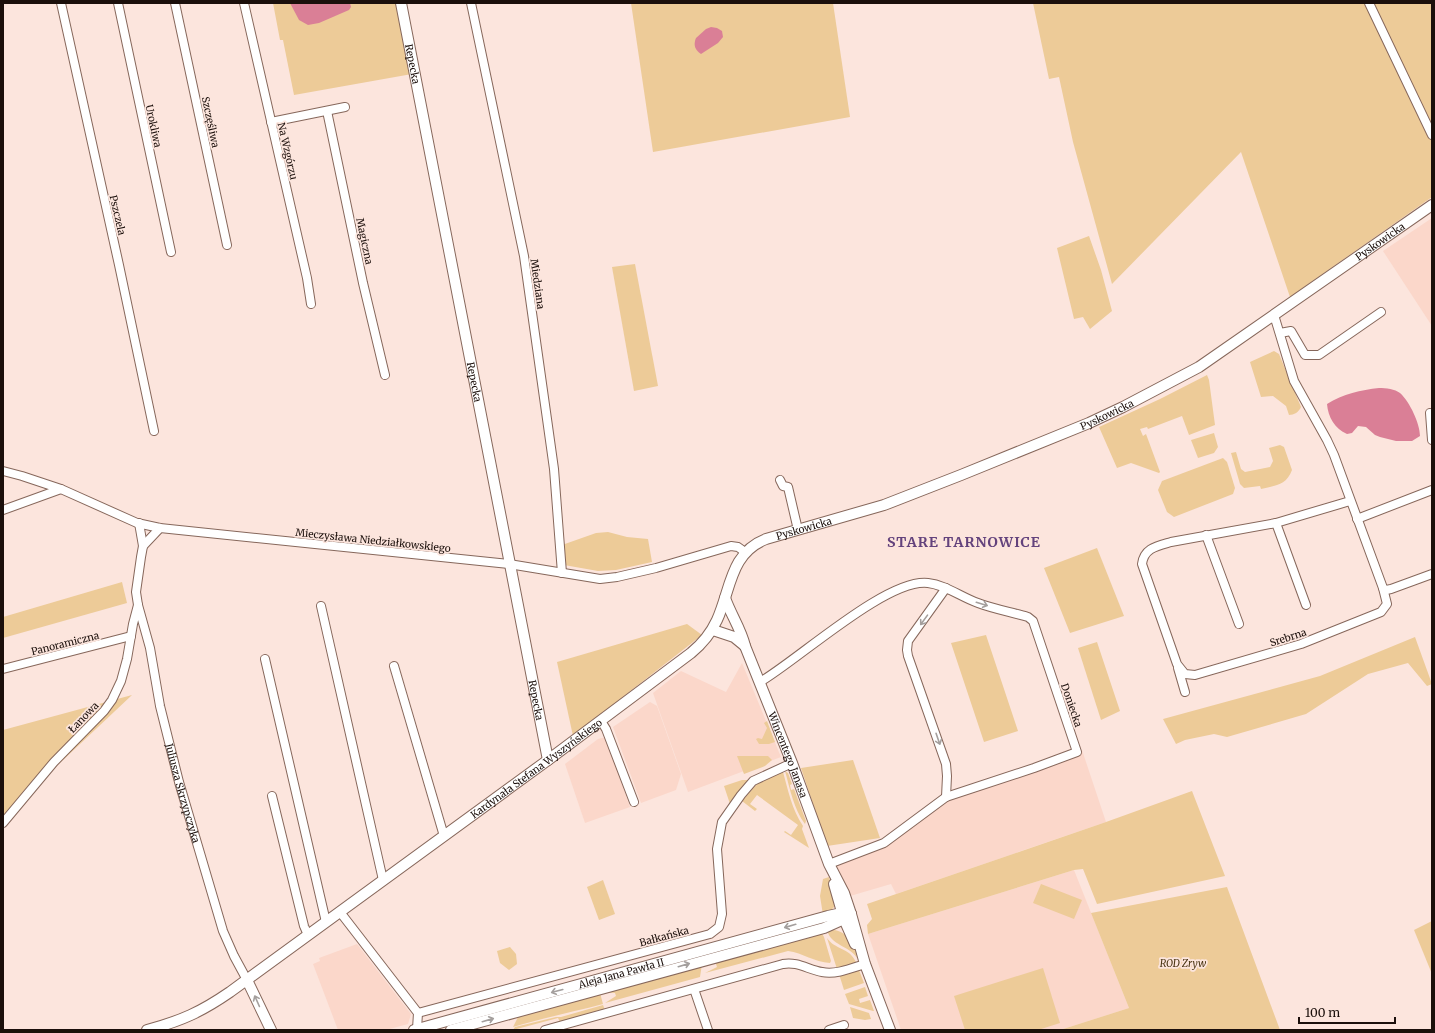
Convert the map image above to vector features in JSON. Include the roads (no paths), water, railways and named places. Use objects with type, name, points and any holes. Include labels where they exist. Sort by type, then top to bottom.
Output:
[{"type":"street","name":"Pszczela","points":[[61,3],[154,431]]},
{"type":"street","name":"Urokliwa","points":[[118,3],[171,252]]},
{"type":"street","name":"Szczęśliwa","points":[[175,3],[227,245]]},
{"type":"street","name":"Na Wzgórzu","points":[[244,3],[307,278],[311,304]]},
{"type":"street","name":"Repecka","points":[[401,3],[548,760]]},
{"type":"street","name":"Miedziana","points":[[471,3],[524,256],[548,419],[554,469],[562,572]]},
{"type":"street","points":[[1370,3],[1432,135]]},
{"type":"street","points":[[271,122],[345,107]]},
{"type":"street","name":"Magiczna","points":[[327,111],[363,283],[385,375]]},
{"type":"street","name":"Pyskowicka","points":[[745,552],[760,542],[884,505],[961,475],[1105,416],[1166,386],[1199,367],[1432,204]]},
{"type":"street","points":[[1280,333],[1291,331],[1305,356],[1319,355],[1381,312]]},
{"type":"street","name":"Srebrna","points":[[1177,664],[1185,674],[1195,675],[1301,644],[1381,612],[1387,604],[1383,588],[1327,440],[1294,381],[1274,315]]},
{"type":"street","points":[[1430,413],[1432,440]]},
{"type":"street","name":"Mieczysława Niedziałkowskiego","points":[[3,471],[61,489],[125,518],[160,528],[509,564],[600,578],[617,577],[656,568],[731,546],[738,547],[745,552]]},
{"type":"street","points":[[780,480],[783,486],[788,487],[798,530]]},
{"type":"street","points":[[3,510],[61,489]]},
{"type":"street","points":[[1357,519],[1432,490]]},
{"type":"street","points":[[1185,692],[1177,664],[1142,564],[1142,560],[1146,552],[1155,546],[1206,535],[1276,523],[1350,501]]},
{"type":"street","name":"Juliusza Skrzypczyka","points":[[139,523],[144,546]]},
{"type":"street","points":[[1276,523],[1306,605]]},
{"type":"street","name":"Juliusza Skrzypczyka","points":[[160,528],[144,546],[140,557],[136,592],[138,605],[150,648],[160,706],[179,782],[219,917],[228,943],[271,1030]]},
{"type":"street","points":[[1206,535],[1238,624]]},
{"type":"street","name":"Kardynała Stefana Wyszyńskiego","points":[[147,1030],[169,1027],[213,1004],[548,760],[700,646],[712,630],[720,614],[737,565],[745,552]]},
{"type":"street","points":[[1383,588],[1386,590],[1391,589],[1432,574]]},
{"type":"street","name":"Doniecka","points":[[760,682],[876,600],[916,583],[928,583],[946,588],[977,603],[1028,617],[1033,621],[1077,752],[946,797],[884,844],[829,864]]},
{"type":"street","points":[[946,588],[908,641],[906,650],[946,764],[946,797]]},
{"type":"street","name":"Wincentego Janasa","points":[[725,598],[732,617],[740,630],[792,763],[829,864],[838,900],[846,915],[890,1030]]},
{"type":"street","name":"Łanowa","points":[[3,823],[54,762],[104,711],[112,700],[121,681],[138,605]]},
{"type":"street","points":[[321,606],[383,880]]},
{"type":"street","points":[[720,614],[725,613],[732,617]]},
{"type":"street","points":[[712,630],[734,637],[745,646]]},
{"type":"street","name":"Panoramiczna","points":[[3,669],[131,636]]},
{"type":"street","points":[[265,659],[326,922]]},
{"type":"street","points":[[394,666],[444,836]]},
{"type":"street","points":[[601,721],[606,728],[634,802]]},
{"type":"street","name":"Bałkańska","points":[[418,1013],[710,934],[719,927],[722,914],[717,849],[722,822],[740,795],[753,781],[792,763]]},
{"type":"street","points":[[272,796],[304,926],[308,935]]},
{"type":"street","name":"Wincentego Janasa","points":[[829,864],[844,893],[846,915],[852,938],[865,964]]},
{"type":"street","points":[[838,900],[836,910],[828,921],[852,938]]},
{"type":"street","points":[[340,912],[418,1013],[416,1030]]},
{"type":"street","name":"Aleja Jana Pawła II","points":[[451,1030],[846,915]]},
{"type":"street","name":"Aleja Jana Pawła II","points":[[416,1030],[828,921]]},
{"type":"street","points":[[545,1030],[786,963],[800,965],[829,973],[865,964]]},
{"type":"street","points":[[694,989],[708,1030]]},
{"type":"street","points":[[829,1030],[844,1024],[843,1030]]},
{"type":"district","name":"STARE TARNOWICE","points":[[964,542]]},
{"type":"park label","name":"ROD Zryw","points":[[1183,963]]}]
